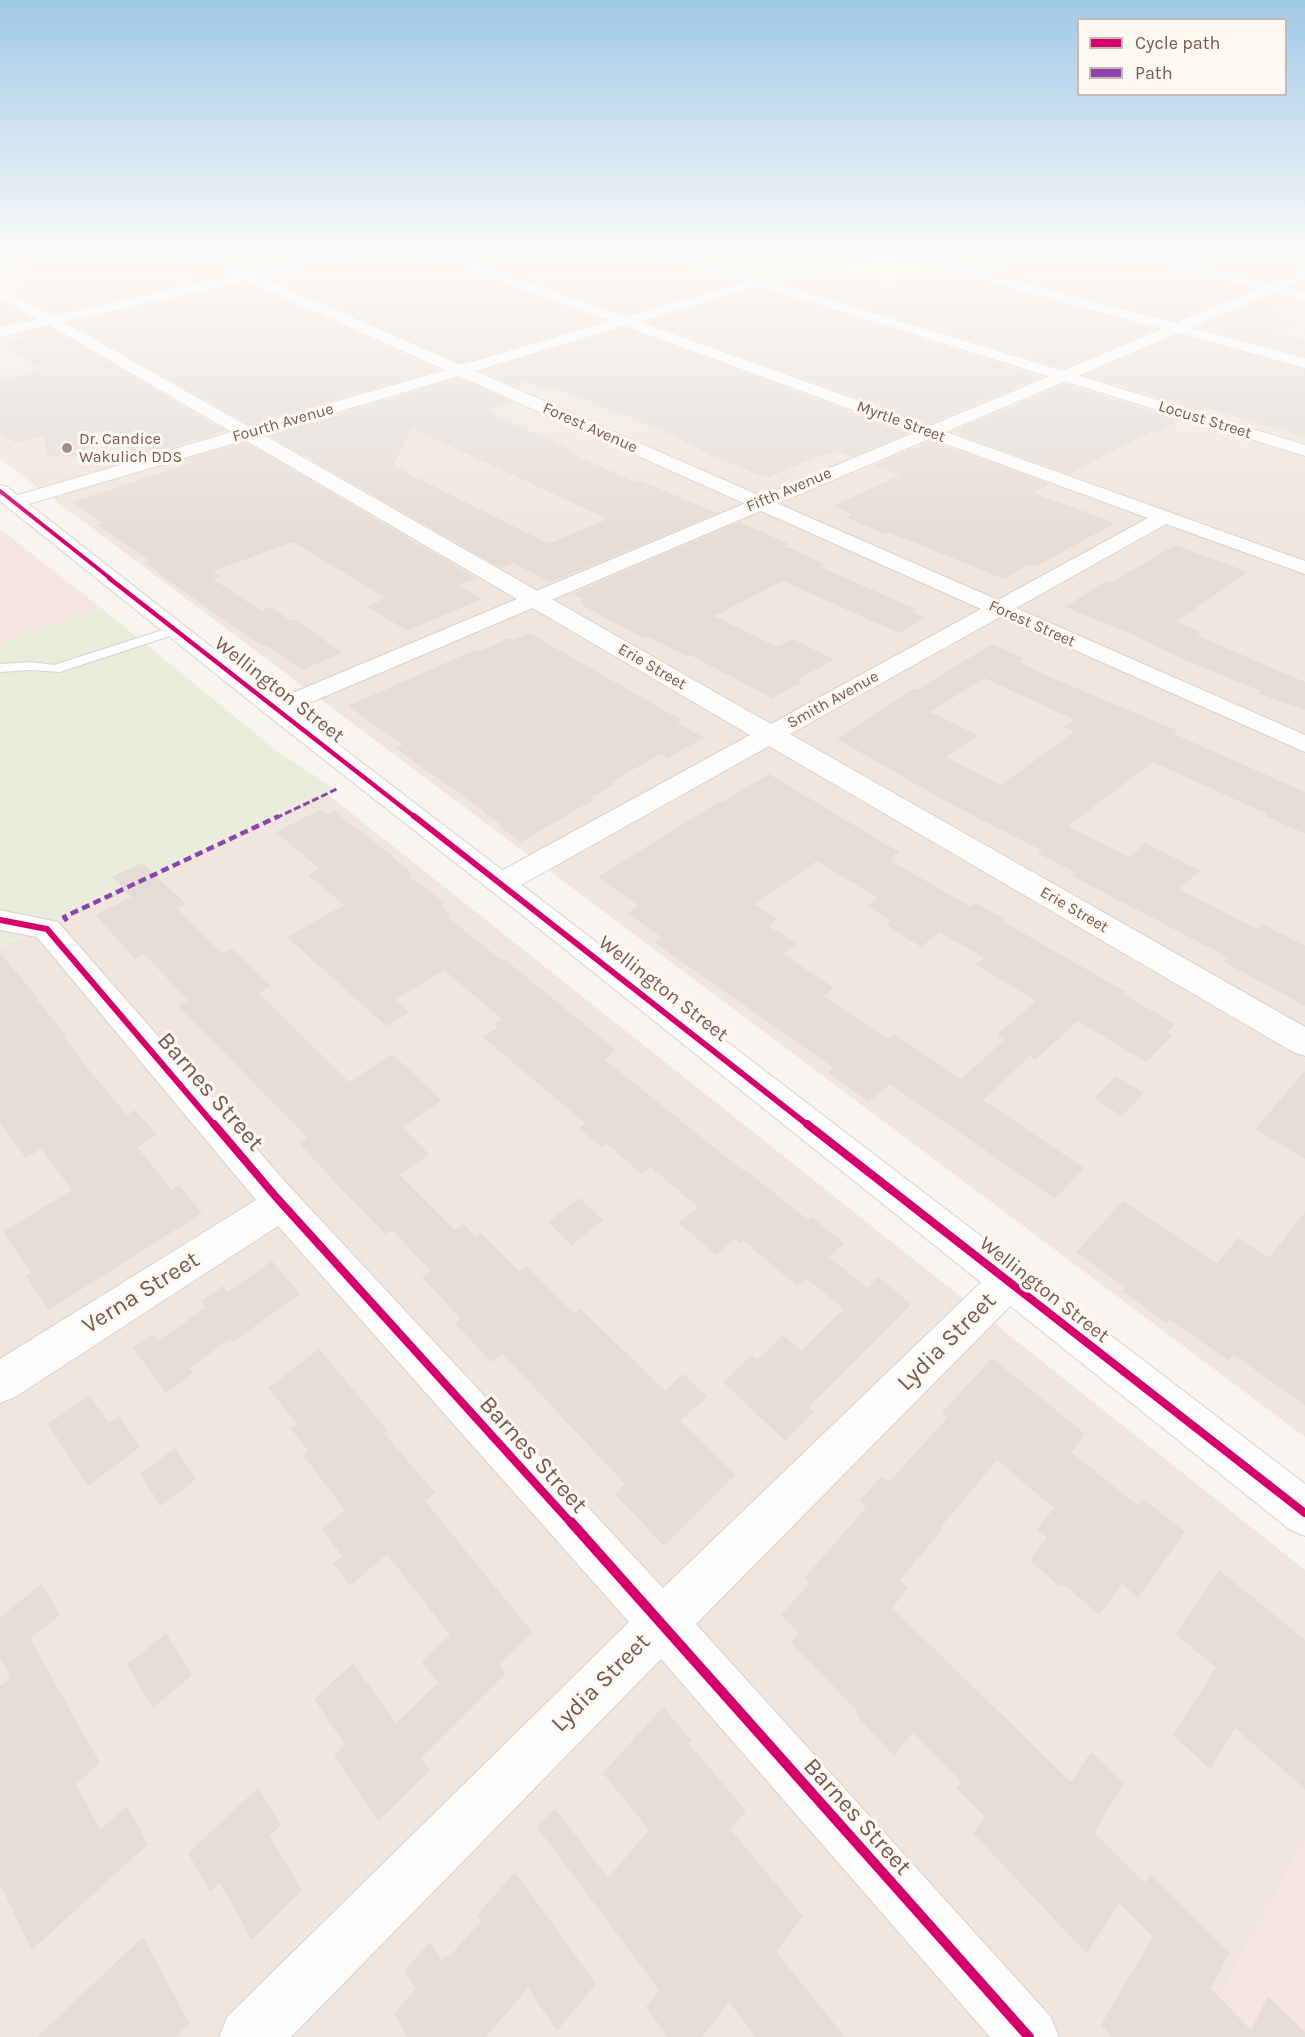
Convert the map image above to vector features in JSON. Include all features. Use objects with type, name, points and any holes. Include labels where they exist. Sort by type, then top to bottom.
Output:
[{"type":"street","name":"Erie Street","points":[[96,346],[1305,1043]]},
{"type":"street","name":"Forest Avenue","points":[[404,346],[759,502]]},
{"type":"street","name":"Fourth Avenue","points":[[7,496],[247,433],[545,346]]},
{"type":"street","name":"Myrtle Street","points":[[693,346],[1305,568]]},
{"type":"street","name":"Locust Street","points":[[965,346],[1305,451]]},
{"type":"street","name":"Fifth Avenue","points":[[275,710],[759,502],[1134,346]]},
{"type":"street","points":[[1243,346],[1305,363]]},
{"type":"street","name":"Wellington Street","points":[[7,496],[275,710],[502,883],[1305,1513]]},
{"type":"street","name":"Forest Street","points":[[759,502],[1305,744]]},
{"type":"street","name":"Smith Avenue","points":[[502,883],[1164,517]]},
{"type":"street","name":"Barnes Street","points":[[0,920],[47,929],[282,1203],[662,1623],[1029,2037]]},
{"type":"street","name":"Verna Street","points":[[0,1383],[282,1203]]},
{"type":"street","name":"Lydia Street","points":[[249,2037],[662,1623],[1008,1282]]},
{"type":"lane","points":[[0,668],[31,666],[55,669],[175,630]]},
{"type":"shaded area","points":[[0,346],[1305,346],[1305,1437],[0,459]]},
{"type":"shaded area","points":[[0,529],[101,608],[0,644]]},
{"type":"shaded area","points":[[326,793],[1305,1570],[1305,1839],[1197,2037],[0,2037],[0,947]]},
{"type":"shaded area","points":[[1305,1839],[1305,2037],[1197,2037]]},
{"type":"green space","points":[[101,608],[277,751],[335,789],[0,946],[0,644]]},
{"type":"building","points":[[3,346],[81,346],[226,431],[140,457],[98,431],[81,457],[48,456],[43,436],[16,443],[0,433],[0,382],[44,370]]},
{"type":"building","points":[[110,346],[385,346],[438,370],[249,425]]},
{"type":"building","points":[[423,346],[518,346],[461,363]]},
{"type":"building","points":[[564,346],[673,346],[909,433],[851,457],[838,451],[767,478],[705,453],[707,453],[668,433],[551,387],[545,389],[523,380],[520,388],[482,371]]},
{"type":"building","points":[[714,346],[943,346],[1042,377],[930,424]]},
{"type":"building","points":[[990,346],[1114,346],[1062,368]]},
{"type":"building","points":[[1153,346],[1219,346],[1305,370],[1305,437],[1205,408],[1199,410],[1085,375]]},
{"type":"building","points":[[1268,346],[1305,346],[1305,356]]},
{"type":"building","points":[[459,378],[510,401],[484,410],[635,482],[639,480],[717,513],[551,582],[513,563],[501,568],[268,435]],"holes":[[[412,428],[607,519],[549,544],[393,466]]]},
{"type":"building","points":[[1065,384],[1181,420],[1158,432],[1152,431],[1069,474],[952,432]]},
{"type":"building","points":[[931,441],[1050,484],[1033,493],[1115,523],[1035,567],[1029,564],[1004,579],[847,518],[853,515],[833,506],[900,475],[874,465]]},
{"type":"building","points":[[245,442],[476,578],[458,585],[482,599],[407,631],[367,606],[386,598],[293,542],[213,571],[220,576],[213,579],[261,611],[271,607],[291,621],[296,619],[342,653],[302,670],[266,645],[262,646],[172,583],[146,563],[150,561],[97,525],[103,523],[72,502],[197,461],[183,461]]},
{"type":"building","points":[[739,522],[789,544],[784,546],[825,564],[820,567],[916,609],[911,612],[925,618],[899,633],[783,581],[714,616],[777,647],[793,639],[834,659],[797,680],[801,682],[772,698],[690,655],[687,656],[646,636],[643,638],[582,605],[585,604],[580,601],[583,599],[572,594]]},
{"type":"building","points":[[1175,545],[1248,572],[1176,622],[1201,632],[1196,635],[1305,682],[1305,710],[1258,693],[1260,691],[1065,607],[1106,581],[1111,583]]},
{"type":"building","points":[[529,633],[681,720],[677,722],[704,738],[668,758],[661,754],[611,782],[615,784],[590,798],[593,800],[521,842],[499,826],[501,824],[482,812],[484,811],[395,748],[403,745],[348,706],[475,650],[478,652],[509,638],[514,640]]},
{"type":"building","points":[[992,644],[1025,659],[1020,662],[1050,677],[1178,731],[1174,734],[1305,792],[1305,834],[1265,816],[1267,814],[1153,762],[1068,826],[1129,857],[1146,843],[1200,871],[1179,889],[1257,929],[1262,924],[1305,946],[1305,1006],[1224,962],[1227,959],[1216,951],[1072,876],[1076,873],[1038,853],[1041,850],[947,802],[837,739],[913,689],[917,690]],"holes":[[[984,678],[1075,720],[1064,727],[1074,732],[1001,785],[946,757],[978,735],[930,712]]]},
{"type":"building","points":[[769,774],[899,852],[891,858],[893,860],[891,861],[971,907],[976,903],[1004,919],[1002,921],[1126,992],[1123,994],[1175,1024],[1167,1032],[1173,1035],[1146,1062],[1078,1021],[1035,1060],[1030,1056],[983,1100],[1084,1168],[1055,1199],[890,1084],[869,1102],[829,1073],[834,1068],[654,942],[661,937],[627,913],[639,906],[598,877],[720,801],[723,802]],"holes":[[[817,861],[878,898],[867,906],[891,921],[886,925],[921,947],[940,932],[984,958],[976,964],[1036,1001],[997,1035],[1004,1040],[961,1079],[894,1034],[887,1039],[824,996],[834,988],[783,954],[797,944],[769,926],[778,919],[754,904]]]},
{"type":"building","points":[[320,810],[326,815],[334,811],[392,856],[412,874],[409,876],[445,903],[440,906],[450,914],[446,916],[501,960],[504,959],[616,1050],[604,1059],[742,1170],[744,1169],[808,1220],[811,1217],[844,1243],[829,1257],[867,1288],[878,1277],[911,1304],[809,1407],[814,1411],[785,1441],[723,1382],[752,1355],[757,1360],[783,1335],[801,1351],[844,1309],[806,1278],[797,1286],[743,1240],[739,1244],[735,1239],[716,1255],[679,1223],[698,1207],[651,1167],[642,1174],[606,1143],[601,1147],[579,1128],[585,1123],[483,1037],[498,1027],[494,1024],[502,1019],[444,970],[395,1000],[409,1013],[386,1026],[287,937],[344,905],[308,875],[320,869],[276,832]]},
{"type":"building","points":[[142,863],[186,904],[177,909],[223,954],[232,949],[271,986],[259,993],[349,1082],[392,1054],[442,1100],[402,1127],[429,1154],[400,1175],[455,1230],[463,1224],[476,1237],[481,1233],[520,1272],[526,1266],[575,1314],[581,1309],[665,1391],[683,1374],[707,1397],[680,1421],[735,1475],[664,1546],[615,1494],[625,1484],[502,1353],[491,1362],[455,1323],[460,1318],[422,1277],[431,1271],[392,1230],[385,1234],[332,1179],[300,1144],[308,1138],[178,1006],[188,1000],[144,954],[135,959],[96,915],[132,897],[112,877]]},
{"type":"building","points":[[0,953],[66,1035],[64,1037],[84,1064],[127,1115],[135,1110],[157,1135],[137,1147],[172,1190],[179,1185],[202,1213],[49,1310],[26,1276],[31,1273],[3,1232],[72,1190],[41,1149],[26,1158],[0,1122]]},
{"type":"building","points":[[1305,1071],[1305,1159],[1255,1129]]},
{"type":"building","points":[[1116,1076],[1144,1093],[1122,1116],[1094,1098]]},
{"type":"building","points":[[579,1198],[603,1220],[572,1245],[548,1222]]},
{"type":"building","points":[[1123,1201],[1217,1263],[1238,1238],[1269,1258],[1305,1212],[1305,1405],[1234,1355],[1229,1361],[1169,1319],[1166,1323],[1122,1291],[1125,1287],[1076,1252]]},
{"type":"building","points":[[272,1261],[300,1294],[233,1342],[230,1339],[189,1368],[193,1373],[166,1393],[133,1348],[153,1334],[158,1341],[205,1308],[201,1301],[223,1286],[228,1292]]},
{"type":"building","points":[[319,1349],[387,1430],[384,1433],[435,1493],[425,1501],[532,1632],[499,1664],[506,1673],[421,1758],[430,1770],[378,1821],[334,1755],[345,1745],[314,1699],[353,1663],[396,1723],[438,1683],[422,1662],[450,1635],[387,1554],[350,1586],[333,1563],[342,1556],[322,1529],[345,1510],[303,1455],[308,1451],[291,1429],[297,1424],[268,1388]]},
{"type":"building","points":[[992,1358],[1085,1434],[1071,1452],[1138,1506],[1143,1499],[1185,1532],[1138,1598],[1122,1584],[1099,1615],[1066,1586],[1057,1584],[1030,1560],[1047,1538],[1037,1529],[1054,1508],[997,1460],[900,1580],[908,1588],[892,1608],[1071,1782],[1091,1752],[1124,1784],[1094,1832],[1145,1883],[1150,1874],[1230,1953],[1210,1988],[1251,2030],[1268,1996],[1305,2032],[1305,2037],[1112,2037],[1101,2025],[1153,1937],[1119,1903],[1087,1954],[973,1833],[985,1817],[956,1788],[961,1781],[913,1732],[894,1756],[856,1715],[858,1712],[791,1642],[799,1633],[781,1615],[810,1583],[805,1577],[866,1508],[859,1501],[882,1476],[889,1482],[947,1418],[942,1413]]},
{"type":"building","points":[[89,1395],[109,1423],[119,1416],[140,1447],[88,1486],[48,1424]]},
{"type":"building","points":[[175,1448],[196,1479],[161,1506],[140,1474]]},
{"type":"building","points":[[1219,1570],[1305,1640],[1305,1789],[1235,1728],[1210,1769],[1173,1735],[1216,1668],[1176,1634]]},
{"type":"building","points":[[42,1584],[60,1615],[30,1639],[100,1763],[76,1784],[100,1830],[127,1806],[148,1844],[32,1950],[0,1884],[0,1686],[11,1678],[0,1657],[0,1617]]},
{"type":"building","points":[[166,1633],[192,1675],[153,1708],[127,1665]]},
{"type":"building","points":[[663,1707],[692,1741],[689,1744],[746,1811],[730,1829],[803,1916],[776,1952],[845,2037],[756,2037],[729,2002],[702,2037],[668,2037],[646,2007],[659,1990],[537,1827],[555,1808],[608,1878],[649,1830],[603,1773]]},
{"type":"building","points":[[258,1788],[281,1825],[269,1836],[302,1890],[252,1940],[220,1883],[210,1892],[188,1853]]},
{"type":"building","points":[[515,1872],[596,1984],[557,2031],[528,1988],[486,2037],[408,2037],[394,2014],[416,1989],[404,1971],[430,1942],[442,1960],[447,1955],[449,1957],[481,1921],[477,1915]]},
{"type":"building","points":[[143,1937],[189,2023],[175,2037],[37,2037]]},
{"type":"marked path","points":[[67,921],[64,917],[339,788]]},
{"type":"cycle path","points":[[0,491],[275,709],[528,904],[1305,1513]]},
{"type":"cycle path","points":[[0,920],[47,929],[276,1197],[662,1623],[1029,2037]]},
{"type":"place","name":"Dr. Candice Wakulich DDS","points":[[67,448]]}]
